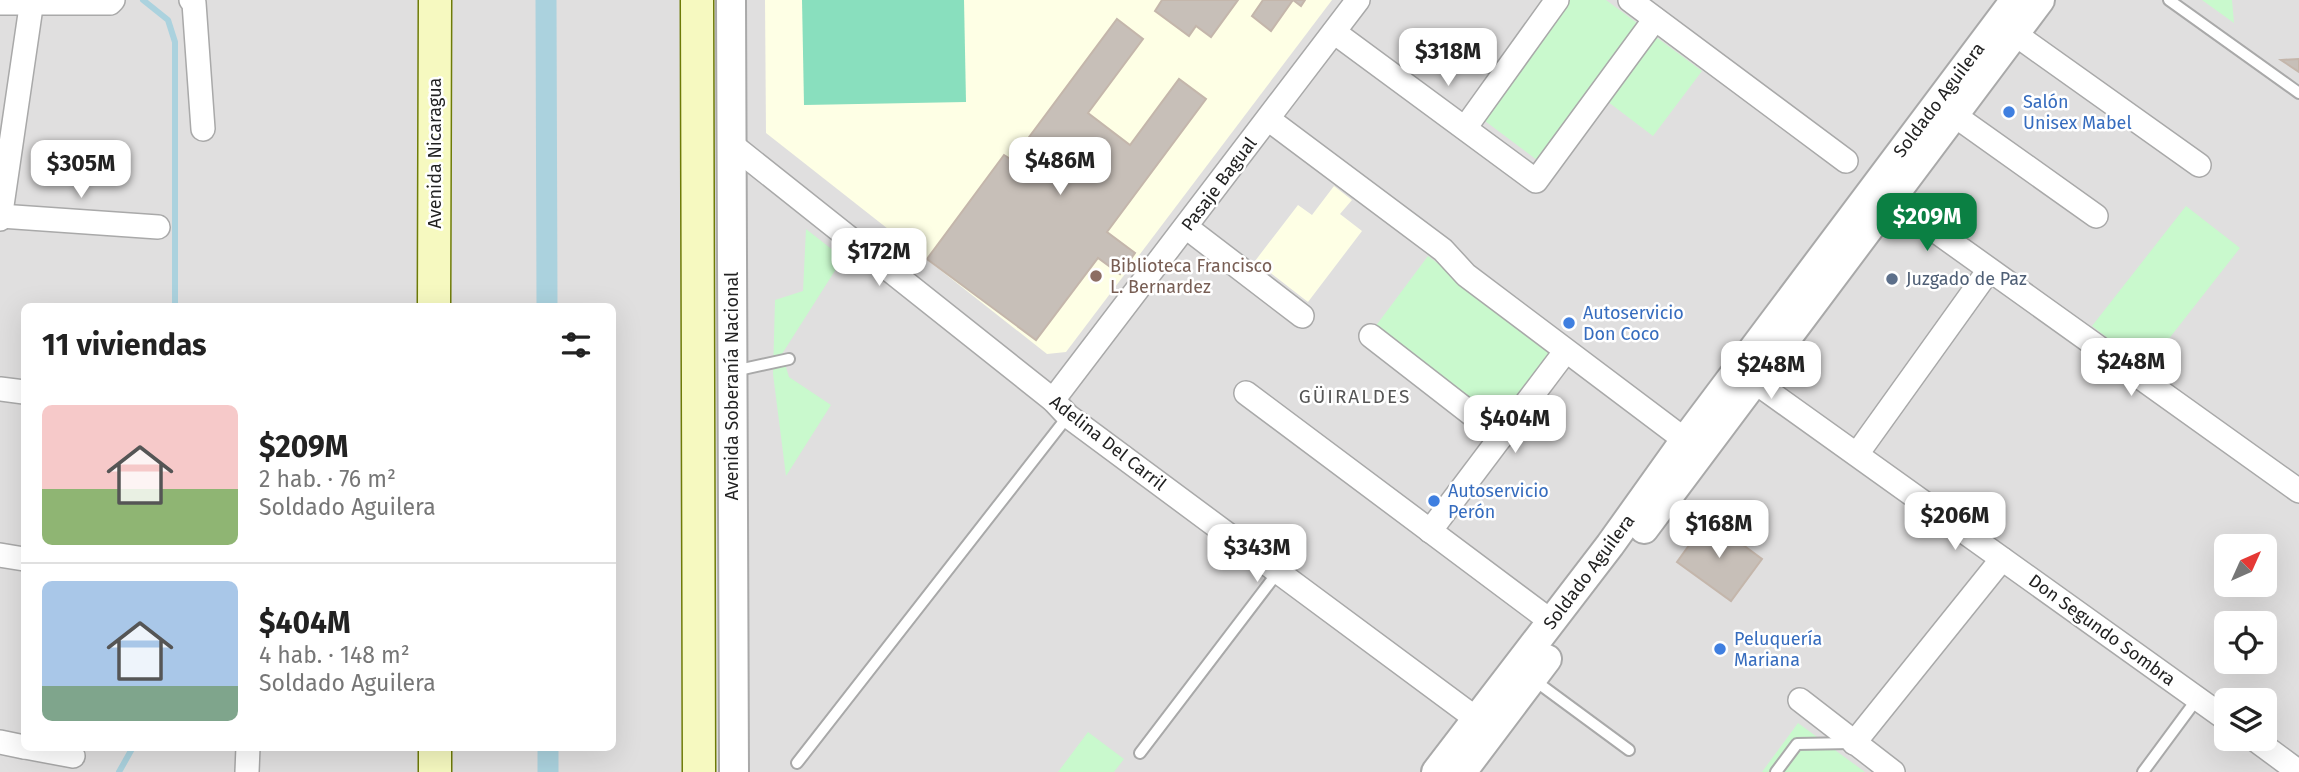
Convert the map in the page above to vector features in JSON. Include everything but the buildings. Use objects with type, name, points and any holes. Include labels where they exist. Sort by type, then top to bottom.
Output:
[{"type":"main road","name":"Avenida Nicaragua","points":[[435,0],[435,303]]},
{"type":"main road","name":"Avenida Soberanía Nacional","points":[[697,0],[699,772]]},
{"type":"main road","points":[[435,751],[435,772]]},
{"type":"street","points":[[0,3],[110,3],[113,0]]},
{"type":"street","points":[[191,0],[194,3],[203,129]]},
{"type":"street","name":"Avenida Soberanía Nacional","points":[[730,0],[734,772]]},
{"type":"street","name":"Pasaje Bagual","points":[[1061,408],[1186,227],[1358,0]]},
{"type":"street","points":[[1465,128],[1557,0]]},
{"type":"street","points":[[1630,0],[1846,161]]},
{"type":"street","name":"Soldado Aguilera","points":[[1462,772],[1484,725],[1552,622],[1606,564],[1747,375],[1882,193],[2015,0]]},
{"type":"street","name":"Soldado Aguilera","points":[[1882,193],[1954,115],[2040,0]]},
{"type":"street","points":[[32,1],[0,217],[158,227]]},
{"type":"street","points":[[1334,32],[1536,181],[1655,19]]},
{"type":"street","points":[[2015,34],[2199,165]]},
{"type":"street","points":[[1954,115],[2096,216]]},
{"type":"street","points":[[1268,119],[1443,250],[1466,275],[1565,352],[1685,440]]},
{"type":"street","name":"Adelina Del Carril","points":[[731,144],[1061,408],[1484,725]]},
{"type":"street","points":[[1882,193],[2299,491]]},
{"type":"street","points":[[1186,227],[1302,316]]},
{"type":"street","points":[[1857,454],[1989,270]]},
{"type":"street","points":[[1371,336],[1501,437]]},
{"type":"street","points":[[1430,531],[1565,352]]},
{"type":"street","name":"Soldado Aguilera","points":[[1436,772],[1532,679],[1685,440],[1747,375]]},
{"type":"street","name":"Don Segundo Sombra","points":[[1747,375],[2214,711]]},
{"type":"street","points":[[0,389],[21,392]]},
{"type":"street","points":[[1246,393],[1552,622]]},
{"type":"street","points":[[0,555],[21,558]]},
{"type":"street","points":[[1854,743],[2002,559]]},
{"type":"street","points":[[1800,700],[1893,772]]},
{"type":"street","points":[[0,742],[21,746]]},
{"type":"street","points":[[46,751],[73,756]]},
{"type":"street","points":[[247,772],[248,751]]},
{"type":"street","points":[[2277,751],[2295,761]]},
{"type":"lane","points":[[2169,0],[2299,93]]},
{"type":"lane","points":[[732,372],[789,359]]},
{"type":"lane","points":[[797,763],[1061,408]]},
{"type":"lane","points":[[1140,753],[1278,572]]},
{"type":"lane","points":[[1532,679],[1629,750]]},
{"type":"lane","points":[[2143,772],[2197,699]]},
{"type":"lane","points":[[1776,772],[1797,744],[1854,743]]},
{"type":"shaded area","points":[[0,0],[2299,0],[2299,772],[0,772]]},
{"type":"shaded area","points":[[765,0],[1332,0],[1066,352],[1047,354],[766,133]]},
{"type":"shaded area","points":[[1334,186],[1352,200],[1340,214],[1362,231],[1308,302],[1255,261],[1298,205],[1312,215]]},
{"type":"green space","points":[[802,0],[964,0],[966,102],[804,105]]},
{"type":"green space","points":[[1569,0],[1606,0],[1702,71],[1653,136],[1591,89],[1537,160],[1481,118]]},
{"type":"green space","points":[[2202,0],[2232,0],[2234,23]]},
{"type":"green space","points":[[2186,206],[2240,248],[2146,368],[2092,326]]},
{"type":"green space","points":[[806,229],[843,258],[782,354],[789,377],[831,405],[786,476],[773,374],[775,300],[803,291]]},
{"type":"green space","points":[[1428,256],[1552,350],[1498,420],[1375,327]]},
{"type":"green space","points":[[1798,723],[1865,772],[1762,772]]},
{"type":"green space","points":[[1088,732],[1124,759],[1114,772],[1058,772]]},
{"type":"waterway","points":[[143,0],[168,20],[175,42],[175,303]]},
{"type":"waterway","points":[[546,0],[547,303]]},
{"type":"waterway","points":[[119,772],[131,751]]},
{"type":"waterway","points":[[548,751],[548,772]]},
{"type":"place","name":"Salón Unisex Mabel","points":[[2009,112]]},
{"type":"place","name":"Biblioteca Francisco L. Bernardez","points":[[1096,276]]},
{"type":"place","name":"Juzgado de Paz","points":[[1892,279]]},
{"type":"place","name":"Autoservicio Don Coco","points":[[1569,323]]},
{"type":"place","name":"Autoservicio Perón","points":[[1434,501]]},
{"type":"place","name":"Peluquería Mariana","points":[[1720,649]]},
{"type":"district","name":"GÜIRALDES","points":[[1355,396]]}]
